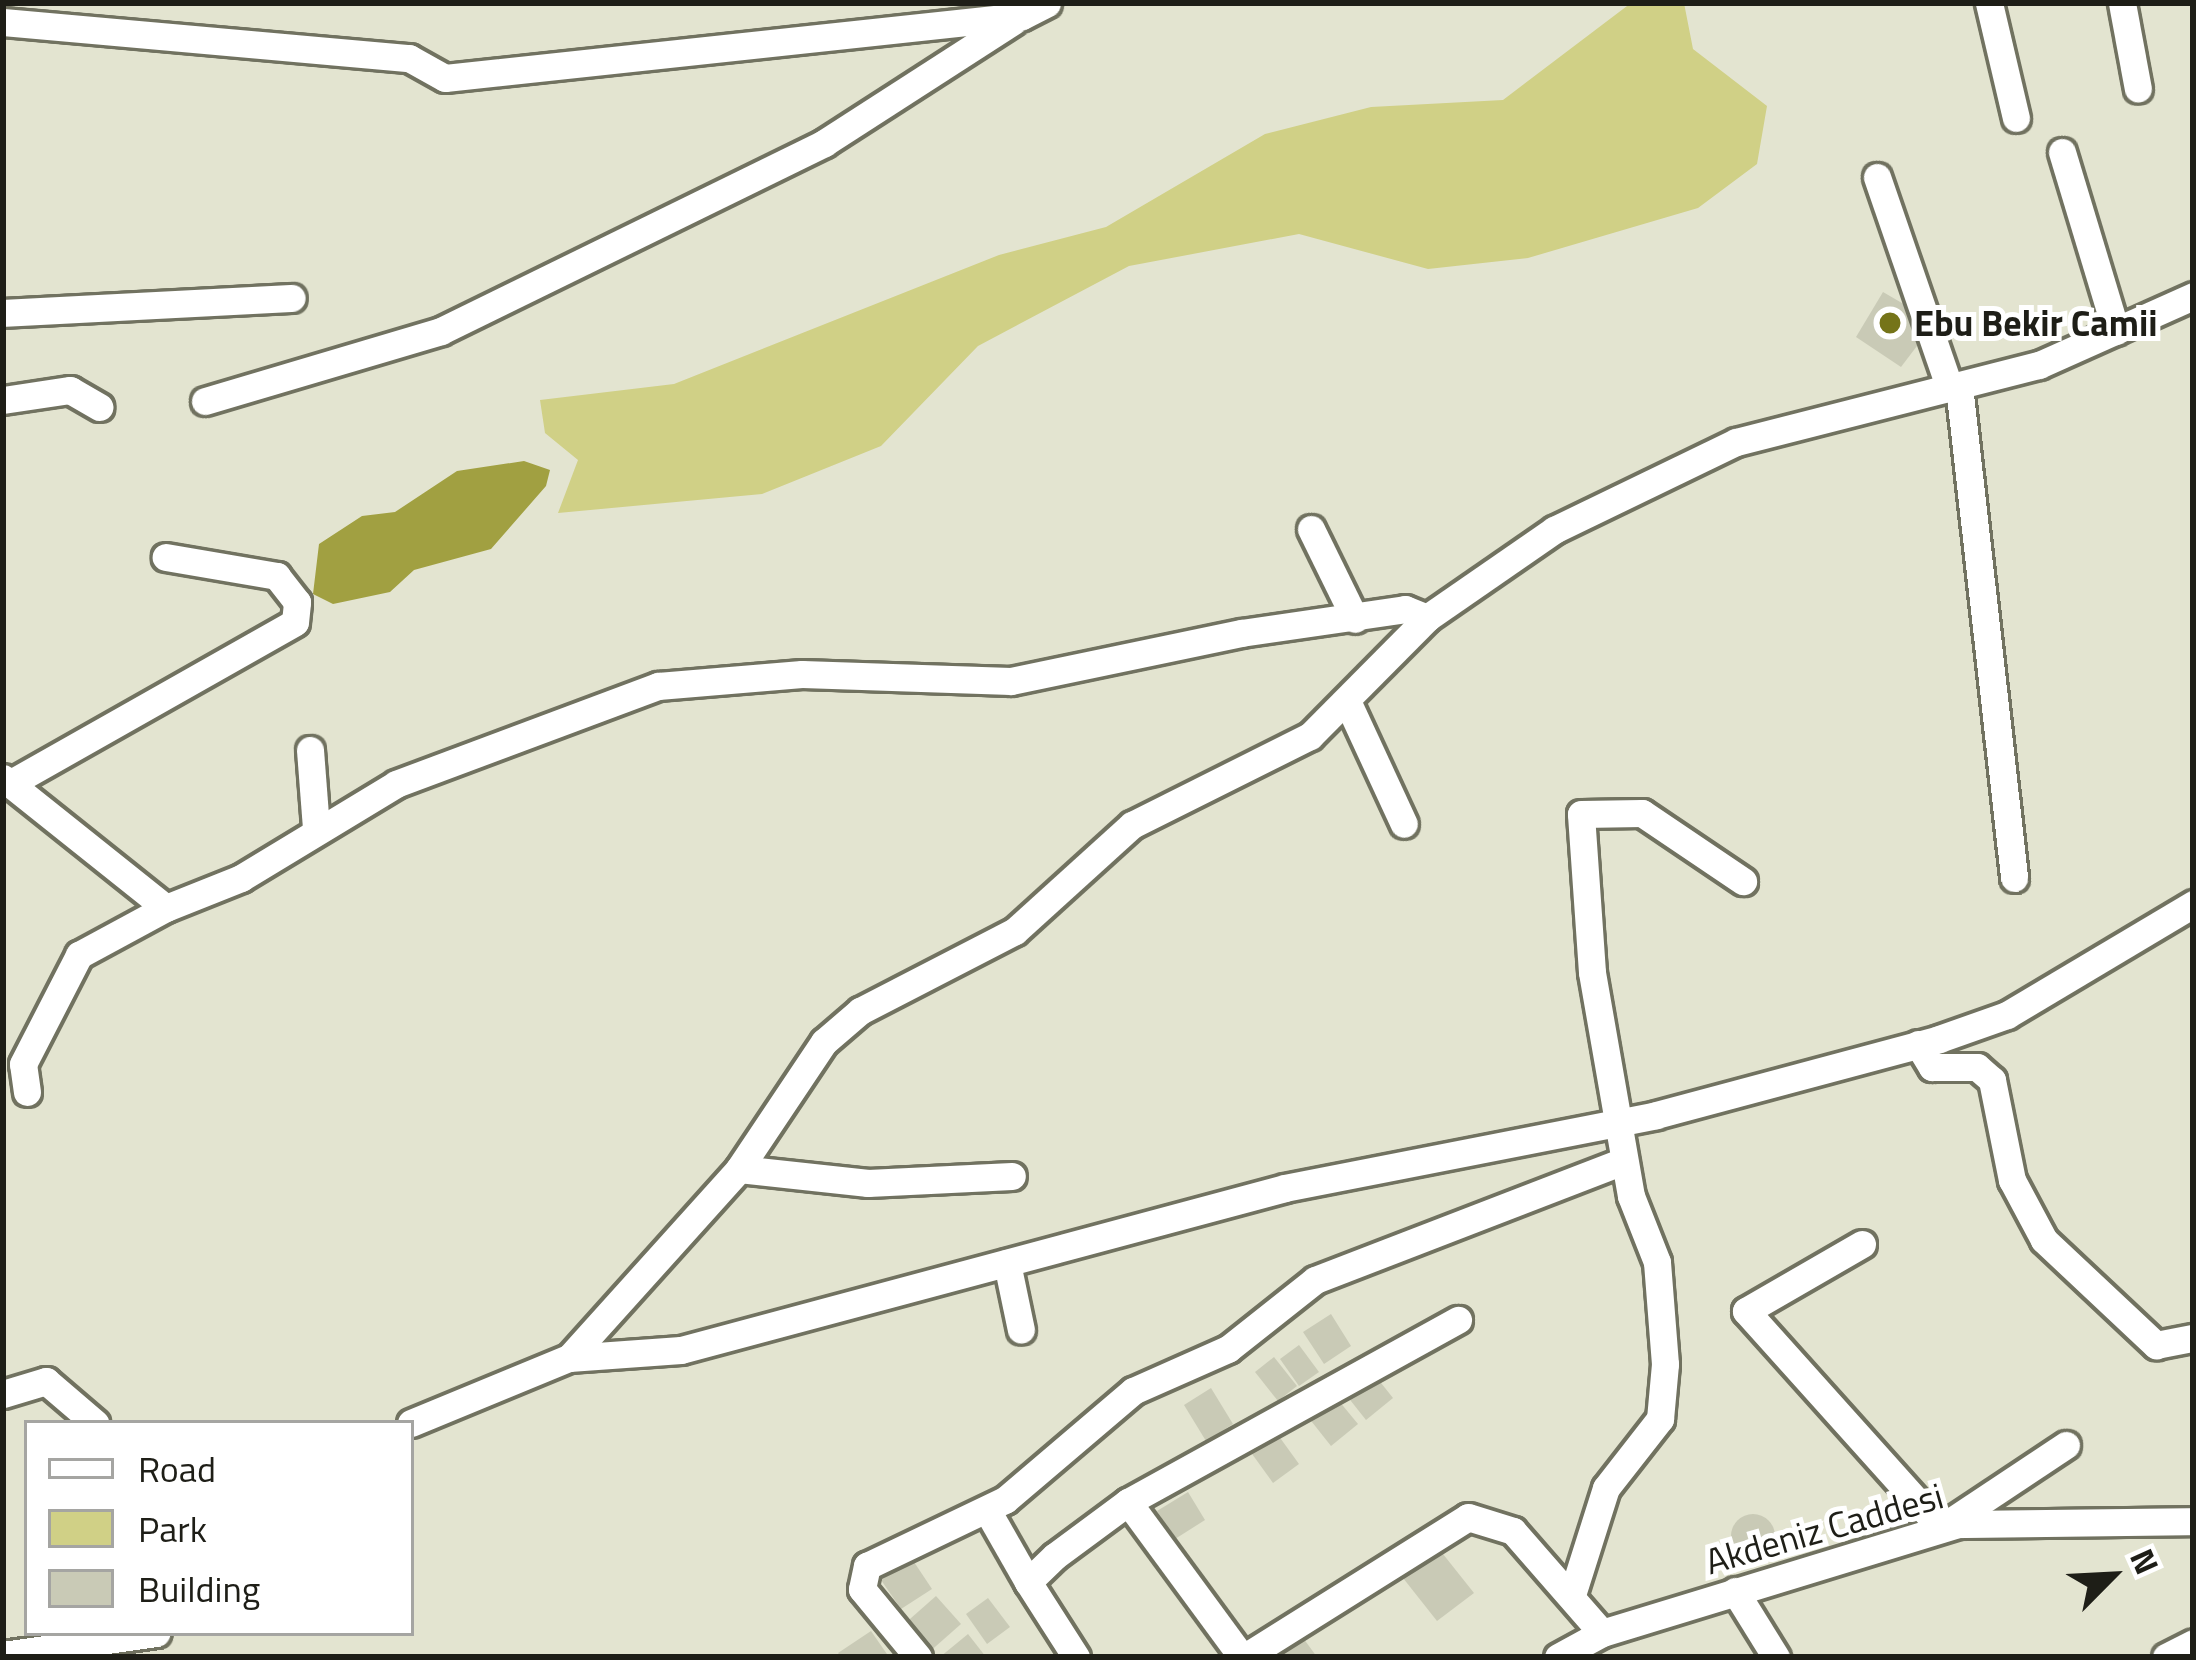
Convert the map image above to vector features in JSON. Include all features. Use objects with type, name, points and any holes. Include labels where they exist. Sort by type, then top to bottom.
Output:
[{"type":"street","points":[[1989,3],[2016,118]]},
{"type":"street","points":[[2122,3],[2138,89]]},
{"type":"street","points":[[3,22],[409,58],[445,78],[1026,6]]},
{"type":"street","points":[[205,401],[441,331],[824,143],[1026,6]]},
{"type":"street","points":[[2062,152],[2116,331]]},
{"type":"street","points":[[1877,177],[1954,387],[2014,878]]},
{"type":"street","points":[[569,1358],[739,1169],[824,1042],[860,1011],[973,958],[1132,825],[1310,736],[1348,703],[1427,618],[1612,494],[1736,442],[1954,387],[2116,331],[2193,296]]},
{"type":"street","points":[[3,313],[292,298]]},
{"type":"street","points":[[3,400],[70,391],[99,407]]},
{"type":"street","points":[[1311,530],[1355,619]]},
{"type":"street","points":[[166,556],[277,576],[297,602],[295,622],[7,780],[166,908]]},
{"type":"street","points":[[27,1092],[23,1064],[79,956],[166,908],[241,878],[316,828],[458,757],[658,686],[802,674],[1011,681],[1405,608],[1427,618]]},
{"type":"street","points":[[1348,703],[1404,824]]},
{"type":"street","points":[[310,750],[316,828]]},
{"type":"street","points":[[1572,1594],[1606,1488],[1660,1419],[1657,1262],[1624,1161],[1616,1118],[1581,814],[1642,814],[1743,881]]},
{"type":"street","points":[[414,1422],[569,1358],[681,1350],[1006,1263],[1918,1044],[2007,1015],[2193,904]]},
{"type":"street","points":[[1918,1044],[1932,1067],[1977,1067],[1992,1080],[2012,1180],[2044,1240],[2156,1345],[2193,1338]]},
{"type":"street","points":[[918,1657],[862,1589],[867,1566],[987,1510],[1133,1391],[1228,1349],[1315,1280],[1624,1161]]},
{"type":"street","points":[[739,1169],[868,1184],[1012,1176]]},
{"type":"street","points":[[1862,1244],[1746,1311],[1942,1528],[2066,1445]]},
{"type":"street","points":[[1006,1263],[1021,1330]]},
{"type":"street","points":[[1028,1582],[1128,1502],[1459,1320]]},
{"type":"street","points":[[3,1394],[46,1381],[92,1420]]},
{"type":"street","points":[[1128,1502],[1244,1657],[1468,1517],[1513,1531],[1602,1633]]},
{"type":"street","points":[[987,1510],[1076,1657]]},
{"type":"street","name":"Akdeniz Caddesi","points":[[1567,1655],[1602,1633],[1942,1528],[2193,1521]]},
{"type":"street","points":[[1735,1591],[1776,1657]]},
{"type":"street","points":[[17,1655],[137,1636]]},
{"type":"street","points":[[2166,1657],[2193,1643]]},
{"type":"green space","points":[[1631,3],[1684,3],[1693,49],[1767,106],[1757,164],[1698,208],[1528,258],[1428,269],[1299,234],[1129,266],[978,346],[881,446],[762,494],[558,513],[578,460],[545,433],[540,400],[674,384],[999,255],[1106,227],[1265,134],[1371,107],[1503,100]]},
{"type":"shaded area","points":[[524,461],[550,470],[546,486],[491,549],[414,570],[390,592],[333,604],[313,594],[319,544],[362,516],[395,512],[457,471]]},
{"type":"building","name":"Ebu Bekir Camii","points":[[1883,292],[1914,310],[1920,342],[1901,367],[1856,337]]},
{"type":"building","points":[[1331,1314],[1351,1346],[1324,1364],[1303,1332]]},
{"type":"building","points":[[1299,1345],[1319,1372],[1299,1386],[1280,1359]]},
{"type":"building","points":[[1274,1357],[1297,1386],[1278,1401],[1255,1372]]},
{"type":"building","points":[[1370,1369],[1393,1398],[1366,1420],[1343,1391]]},
{"type":"building","points":[[1211,1388],[1233,1424],[1206,1441],[1184,1405]]},
{"type":"building","points":[[1334,1395],[1358,1424],[1331,1446],[1308,1417]]},
{"type":"building","points":[[1273,1428],[1299,1464],[1273,1483],[1247,1447]]},
{"type":"building","points":[[1188,1492],[1205,1520],[1175,1539],[1157,1511]]},
{"type":"building","points":[[1753,1514],[1768,1521],[1775,1536],[1768,1551],[1753,1558],[1738,1551],[1731,1536],[1738,1521]]},
{"type":"building","points":[[1439,1549],[1474,1593],[1437,1621],[1403,1578]]},
{"type":"building","points":[[912,1559],[932,1589],[901,1609],[881,1580]]},
{"type":"building","points":[[936,1596],[961,1624],[927,1654],[902,1626]]},
{"type":"building","points":[[988,1598],[1010,1627],[987,1644],[966,1614]]},
{"type":"building","points":[[871,1631],[889,1657],[841,1657],[838,1653]]},
{"type":"building","points":[[1298,1631],[1317,1657],[1264,1657]]},
{"type":"building","points":[[968,1634],[986,1657],[940,1657]]},
{"type":"place","name":"Ebu Bekir Camii","points":[[1890,323]]}]
